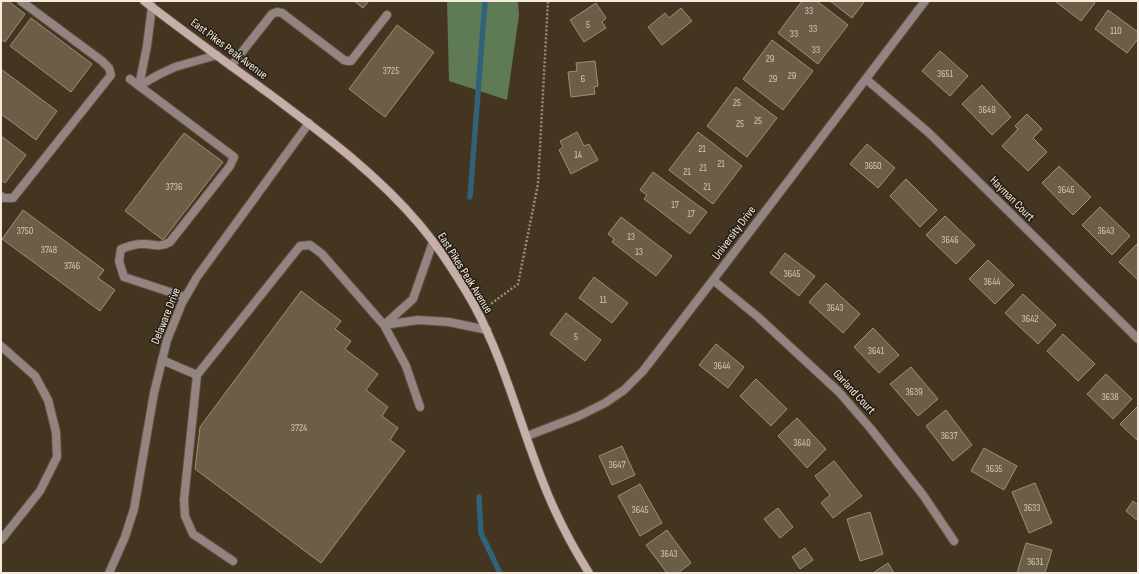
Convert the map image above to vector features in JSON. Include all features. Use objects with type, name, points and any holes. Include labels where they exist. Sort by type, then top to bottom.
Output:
[{"type":"main road","name":"East Pikes Peak Avenue","points":[[144,1],[309,123],[357,162],[390,193],[420,225],[445,258],[478,313],[506,377],[526,436],[549,496],[579,557],[589,573]]},
{"type":"street","points":[[1,196],[4,198],[13,198],[111,75],[109,68],[102,61],[21,1]]},
{"type":"street","name":"University Drive","points":[[526,436],[579,416],[605,403],[624,390],[643,371],[714,280],[925,1]]},
{"type":"street","points":[[139,86],[147,46],[152,6]]},
{"type":"street","points":[[231,66],[272,14],[277,12],[282,13],[348,62],[387,15]]},
{"type":"street","points":[[139,86],[175,67],[217,55]]},
{"type":"street","points":[[130,79],[234,157],[230,166],[170,242],[164,246],[141,244],[121,249],[119,261],[124,277],[186,297]]},
{"type":"street","name":"Hayman Court","points":[[866,79],[929,134],[1138,339]]},
{"type":"street","name":"Delaware Drive","points":[[109,573],[125,537],[134,509],[154,393],[162,360],[167,340],[186,297],[197,277],[309,123]]},
{"type":"street","points":[[384,325],[413,299],[433,242]]},
{"type":"street","points":[[233,561],[193,534],[185,516],[184,500],[197,376],[300,246],[310,245],[322,254],[384,325],[406,366],[420,407]]},
{"type":"street","name":"Garland Court","points":[[714,280],[769,326],[839,392],[871,429],[923,496],[954,541]]},
{"type":"street","points":[[384,325],[418,320],[449,322],[486,330]]},
{"type":"street","points":[[1,346],[35,376],[48,400],[56,432],[57,457],[40,491],[1,540]]},
{"type":"street","points":[[162,360],[197,376]]},
{"type":"path","points":[[478,313],[518,284],[538,184],[548,1]]},
{"type":"green space","points":[[447,1],[518,1],[519,15],[507,100],[449,81]]},
{"type":"building","points":[[1,1],[8,1],[25,14],[5,42],[1,39]]},
{"type":"building","points":[[354,1],[369,1],[363,8]]},
{"type":"building","points":[[802,1],[817,1],[848,25],[818,64],[778,33]]},
{"type":"building","points":[[830,1],[865,1],[852,18]]},
{"type":"building","points":[[1055,1],[1093,1],[1095,3],[1081,21]]},
{"type":"building","points":[[596,3],[606,18],[602,22],[606,28],[584,42],[570,20]]},
{"type":"building","points":[[681,8],[692,21],[662,45],[648,27],[665,13],[669,18]]},
{"type":"building","points":[[1108,10],[1138,32],[1138,39],[1127,53],[1095,29]]},
{"type":"building","points":[[31,18],[92,64],[71,92],[10,46]]},
{"type":"building","points":[[397,25],[434,52],[385,117],[349,89]]},
{"type":"building","points":[[772,40],[813,71],[783,110],[743,79]]},
{"type":"building","points":[[940,51],[968,76],[950,96],[922,71]]},
{"type":"building","points":[[595,61],[598,86],[594,87],[595,94],[571,97],[568,72],[577,71],[576,63]]},
{"type":"building","points":[[1,69],[57,111],[36,140],[1,114]]},
{"type":"building","points":[[982,85],[1011,117],[992,135],[962,104]]},
{"type":"building","points":[[736,87],[777,118],[747,157],[707,126]]},
{"type":"building","points":[[1027,114],[1042,129],[1033,138],[1047,152],[1028,171],[1002,146],[1018,129],[1015,126]]},
{"type":"building","points":[[577,132],[584,146],[589,144],[598,160],[571,174],[559,150],[563,147],[560,141]]},
{"type":"building","points":[[698,132],[742,166],[713,204],[669,170]]},
{"type":"building","points":[[184,133],[223,162],[163,240],[125,211]]},
{"type":"building","points":[[1,136],[26,155],[5,183],[1,180]]},
{"type":"building","points":[[867,144],[895,168],[878,188],[850,164]]},
{"type":"building","points":[[1059,166],[1091,197],[1073,215],[1042,183]]},
{"type":"building","points":[[653,172],[707,212],[690,234],[644,199],[647,195],[640,190]]},
{"type":"building","points":[[906,179],[937,210],[920,227],[890,196]]},
{"type":"building","points":[[1100,207],[1130,236],[1112,255],[1082,225]]},
{"type":"building","points":[[23,210],[104,270],[98,278],[115,290],[100,311],[2,239]]},
{"type":"building","points":[[945,216],[975,245],[956,264],[926,235]]},
{"type":"building","points":[[621,217],[672,256],[656,276],[612,242],[614,239],[608,234]]},
{"type":"building","points":[[1138,244],[1138,280],[1119,262]]},
{"type":"building","points":[[785,253],[815,276],[799,296],[770,273]]},
{"type":"building","points":[[988,260],[1014,285],[995,304],[969,279]]},
{"type":"building","points":[[594,277],[628,303],[612,323],[579,298]]},
{"type":"building","points":[[826,283],[860,314],[843,333],[809,302]]},
{"type":"building","points":[[301,291],[341,321],[335,329],[351,341],[345,349],[378,374],[366,390],[388,407],[382,416],[398,428],[390,440],[405,451],[321,563],[195,469],[200,427]]},
{"type":"building","points":[[1023,294],[1056,325],[1038,344],[1005,313]]},
{"type":"building","points":[[566,313],[601,340],[585,361],[550,334]]},
{"type":"building","points":[[873,328],[899,355],[879,373],[854,347]]},
{"type":"building","points":[[1063,334],[1095,364],[1078,381],[1047,351]]},
{"type":"building","points":[[716,344],[744,367],[728,388],[699,365]]},
{"type":"building","points":[[911,367],[938,399],[918,416],[890,384]]},
{"type":"building","points":[[1106,374],[1132,399],[1113,419],[1087,394]]},
{"type":"building","points":[[756,379],[787,409],[771,426],[740,396]]},
{"type":"building","points":[[1138,407],[1138,441],[1120,424]]},
{"type":"building","points":[[946,410],[972,445],[953,461],[926,426]]},
{"type":"building","points":[[797,418],[826,449],[807,468],[778,436]]},
{"type":"building","points":[[622,446],[635,475],[612,485],[599,456]]},
{"type":"building","points":[[984,448],[1017,466],[1004,490],[971,471]]},
{"type":"building","points":[[834,461],[862,496],[833,518],[821,503],[830,495],[815,476]]},
{"type":"building","points":[[1035,483],[1052,523],[1029,533],[1012,492]]},
{"type":"building","points":[[640,484],[662,523],[640,536],[618,496]]},
{"type":"building","points":[[1133,501],[1138,505],[1138,521],[1126,511]]},
{"type":"building","points":[[778,508],[793,527],[780,538],[764,519]]},
{"type":"building","points":[[870,512],[883,554],[860,561],[847,519]]},
{"type":"building","points":[[667,530],[691,563],[678,573],[667,573],[646,545]]},
{"type":"building","points":[[1026,543],[1052,550],[1045,573],[1017,573]]},
{"type":"building","points":[[805,548],[813,560],[800,569],[792,557]]},
{"type":"building","points":[[888,563],[894,573],[873,573]]},
{"type":"waterway","points":[[470,197],[485,1]]},
{"type":"waterway","points":[[479,497],[481,533],[500,573]]}]
